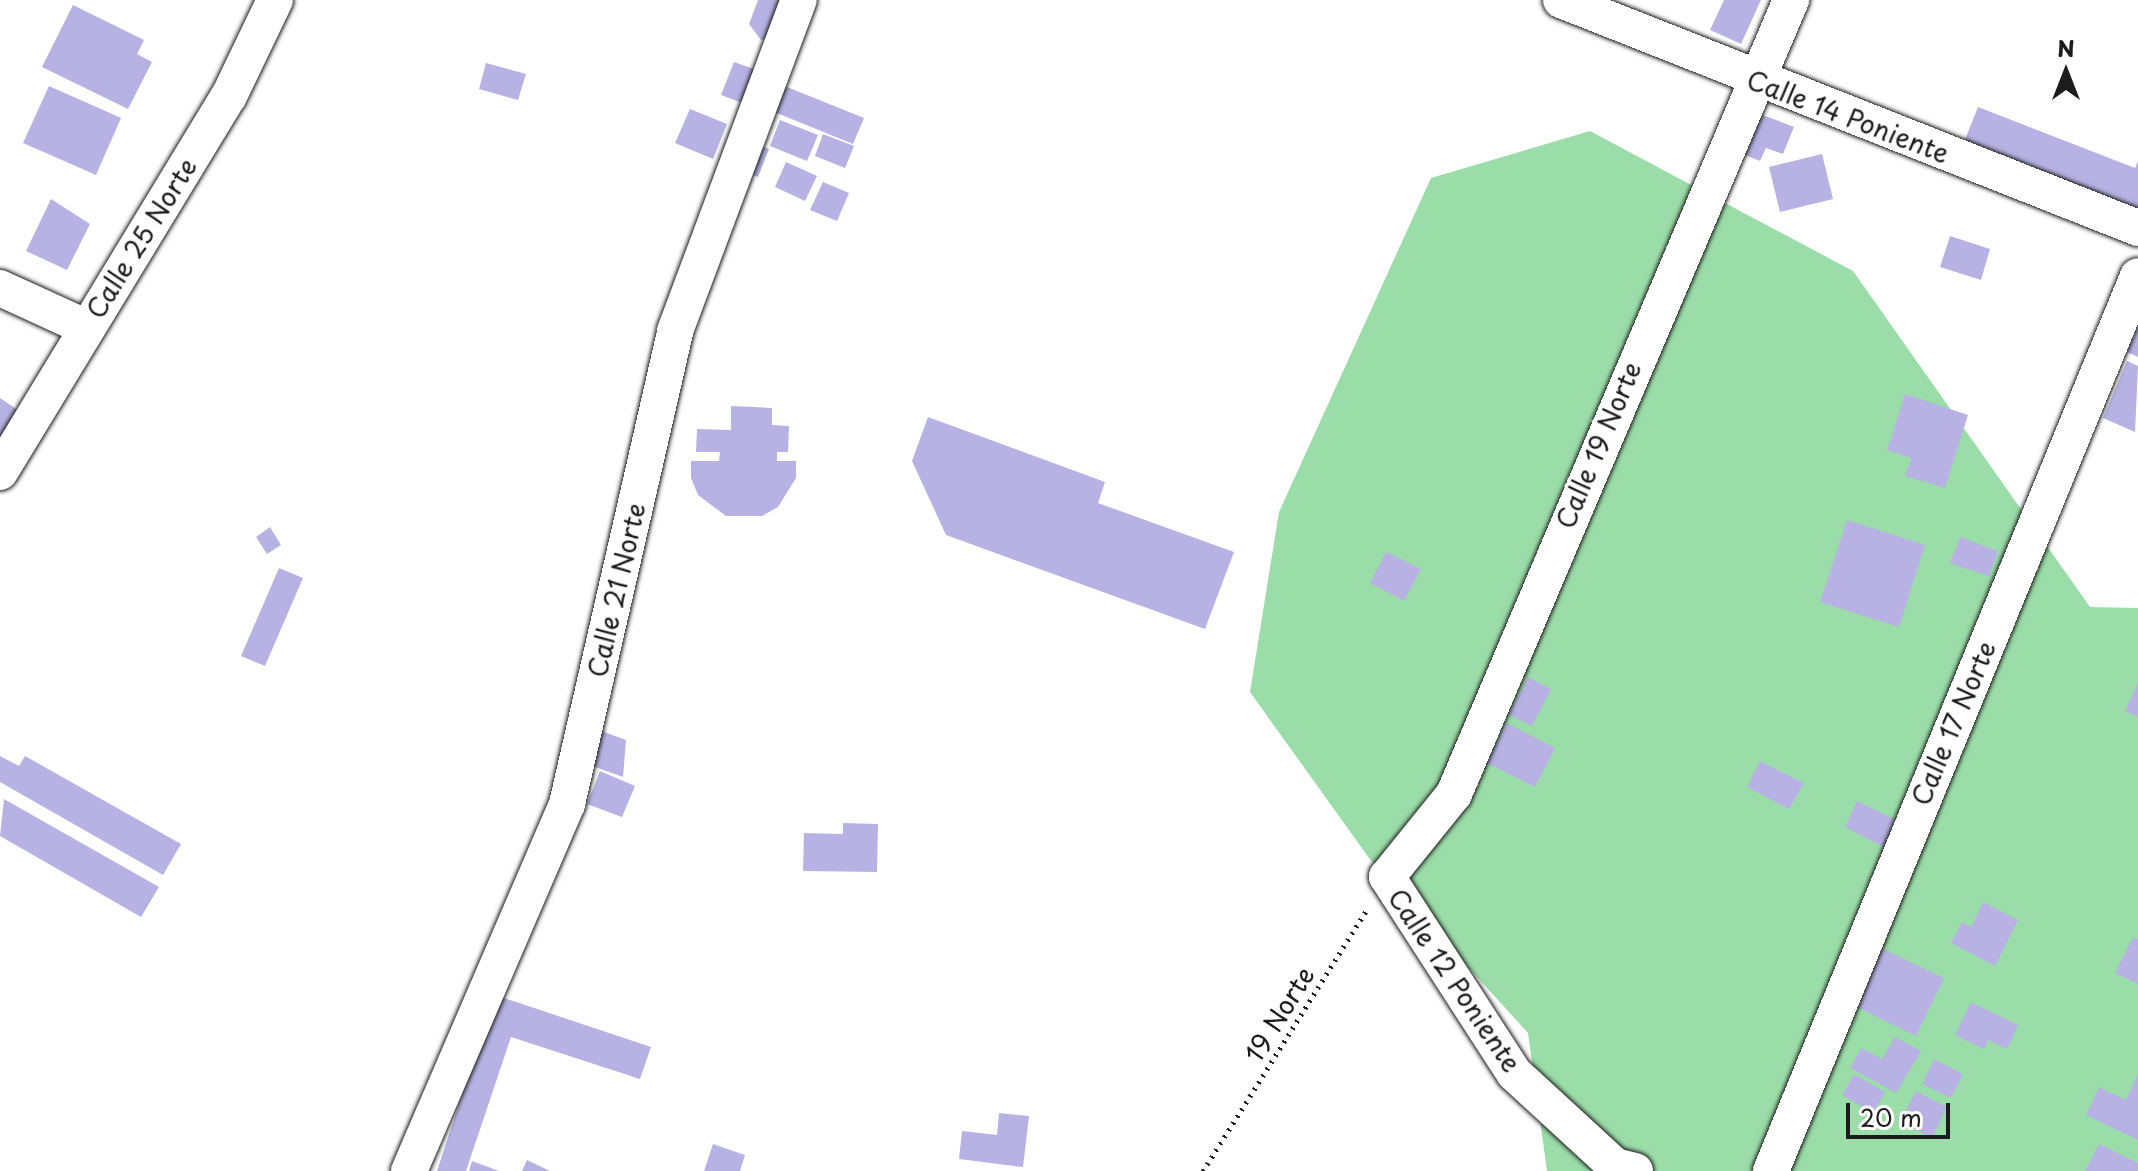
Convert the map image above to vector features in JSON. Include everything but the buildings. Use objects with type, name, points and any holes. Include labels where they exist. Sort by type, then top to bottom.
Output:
[{"type":"street","name":"Calle 25 Norte","points":[[0,472],[85,327],[229,96],[275,0]]},
{"type":"street","name":"Calle 21 Norte","points":[[409,1171],[567,804],[675,331],[799,0]]},
{"type":"street","name":"Calle 14 Poniente","points":[[1561,0],[1755,80],[2138,228]]},
{"type":"street","name":"Calle 19 Norte","points":[[1387,877],[1454,794],[1791,0]]},
{"type":"street","name":"Calle 17 Norte","points":[[1771,1171],[2138,276]]},
{"type":"street","points":[[0,288],[85,327]]},
{"type":"street","name":"Calle 12 Poniente","points":[[1387,877],[1514,1073],[1615,1166],[1635,1171]]},
{"type":"path","name":"19 Norte","points":[[1203,1171],[1387,877]]},
{"type":"green space","points":[[1590,131],[1853,271],[2090,607],[2138,608],[2138,1171],[1547,1171],[1528,1033],[1369,858],[1250,692],[1279,512],[1431,178]]}]
